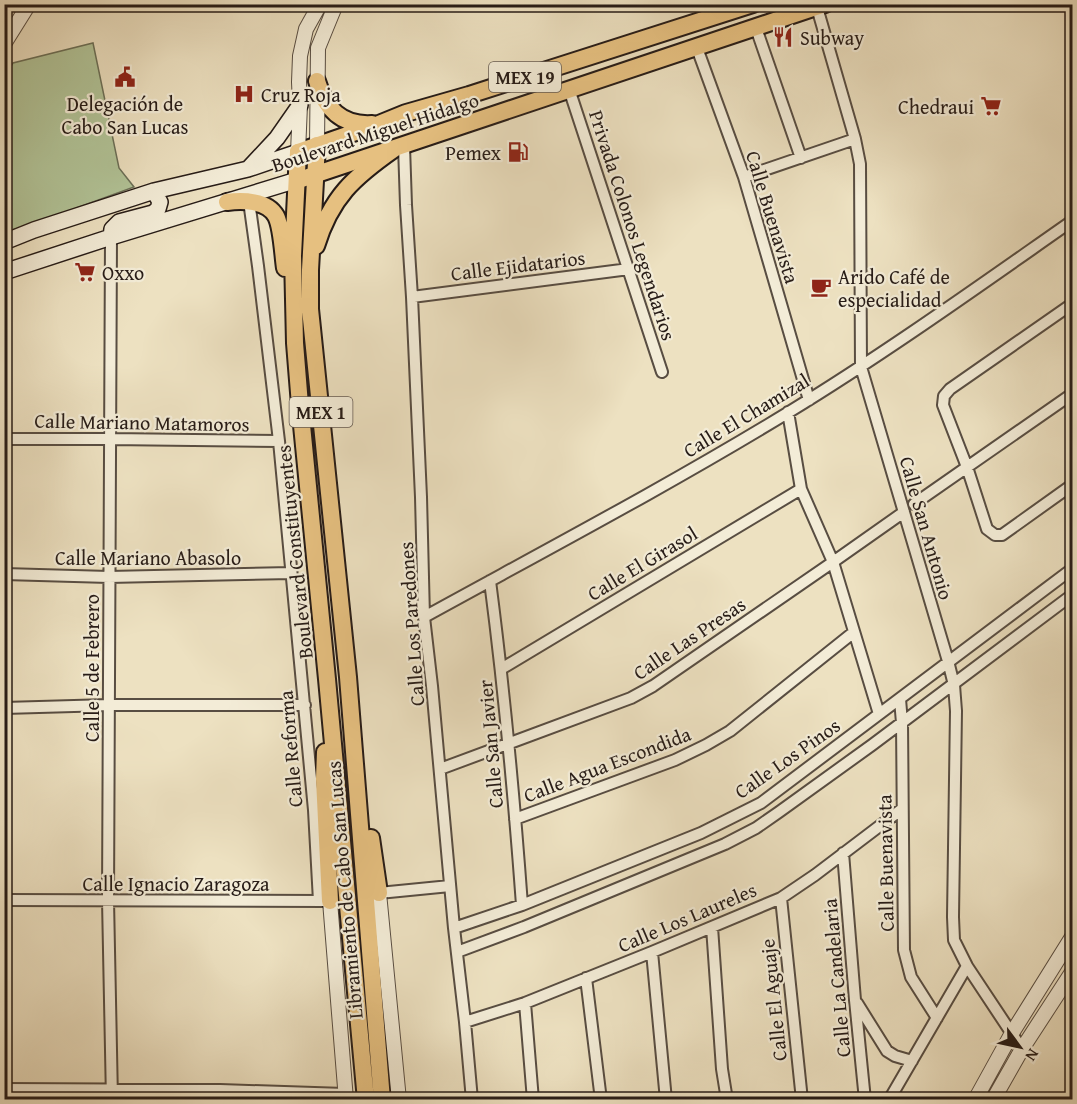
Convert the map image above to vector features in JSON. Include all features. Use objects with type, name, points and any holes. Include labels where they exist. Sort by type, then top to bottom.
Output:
[{"type":"main road","name":"Boulevard Miguel Hidalgo","points":[[4,242],[154,191],[248,169],[406,113],[753,4]]},
{"type":"main road","name":"Boulevard Miguel Hidalgo","points":[[4,272],[314,176],[820,5]]},
{"type":"main road","points":[[317,81],[326,104],[335,114],[359,124],[379,124]]},
{"type":"main road","points":[[248,169],[277,138],[300,105]]},
{"type":"main road","name":"Boulevard Constituyentes","points":[[317,145],[310,309],[348,677]]},
{"type":"main road","points":[[310,270],[318,238],[335,202],[357,176],[399,147]]},
{"type":"main road","name":"Boulevard Constituyentes","points":[[298,152],[293,256],[295,344],[348,900],[371,1068],[366,1100]]},
{"type":"main road","points":[[111,237],[112,229],[119,222],[153,213],[158,209],[160,202],[154,191]]},
{"type":"main road","points":[[227,202],[249,201],[270,209],[278,219],[295,344]]},
{"type":"main road","points":[[348,677],[379,893]]},
{"type":"main road","name":"Libramiento de Cabo San Lucas","points":[[348,677],[371,1068],[382,1100]]},
{"type":"main road","points":[[324,901],[327,679]]},
{"type":"street","points":[[4,44],[29,4]]},
{"type":"street","name":"Boulevard Constituyentes","points":[[298,152],[300,56],[306,29],[320,4]]},
{"type":"street","name":"Boulevard Constituyentes","points":[[317,145],[318,48],[336,4]]},
{"type":"street","name":"Calle San Antonio","points":[[820,5],[860,164],[861,367],[954,685],[956,711],[952,917],[954,940],[967,966],[1022,1049]]},
{"type":"street","points":[[756,28],[801,158]]},
{"type":"street","name":"Calle Buenavista","points":[[697,48],[744,177],[809,399]]},
{"type":"street","name":"Privada Colonos Legendarios","points":[[569,89],[662,372]]},
{"type":"street","points":[[744,177],[855,139]]},
{"type":"street","name":"Calle Los Paredones","points":[[399,147],[406,205],[412,297],[424,617],[472,1100]]},
{"type":"street","name":"Calle Reforma","points":[[249,201],[279,441],[324,901]]},
{"type":"street","name":"Calle El Chamizal","points":[[424,617],[680,475],[788,412],[861,367],[1072,221]]},
{"type":"street","name":"Calle 5 de Febrero","points":[[111,237],[108,900],[112,1094]]},
{"type":"street","name":"Calle Ejidatarios","points":[[412,297],[629,269]]},
{"type":"street","points":[[1072,304],[950,389],[944,396],[943,405],[967,466],[987,529],[995,535],[1002,535],[1072,485]]},
{"type":"street","points":[[914,504],[1072,394]]},
{"type":"street","points":[[788,412],[801,489],[833,562],[879,714]]},
{"type":"street","name":"Calle Mariano Matamoros","points":[[4,439],[279,441]]},
{"type":"street","name":"Calle El Girasol","points":[[501,669],[801,489]]},
{"type":"street","name":"Calle Las Presas","points":[[440,770],[631,698],[653,686],[904,512]]},
{"type":"street","name":"Calle Los Pinos","points":[[454,928],[522,905],[701,832],[761,803],[1072,569]]},
{"type":"street","name":"Calle Mariano Abasolo","points":[[4,574],[109,577],[291,573]]},
{"type":"street","name":"Calle San Javier","points":[[490,580],[501,669],[522,905]]},
{"type":"street","name":"Calle Los Pinos","points":[[457,952],[524,927],[725,844],[756,828],[872,746],[1072,596]]},
{"type":"street","name":"Calle Agua Escondida","points":[[515,819],[675,760],[706,745],[730,731],[854,632]]},
{"type":"street","name":"Calle Buenavista","points":[[900,699],[904,950],[911,977],[937,1018]]},
{"type":"street","points":[[4,708],[109,705],[305,705]]},
{"type":"street","name":"Calle Los Laureles","points":[[465,1022],[525,1003],[781,898],[902,809]]},
{"type":"street","name":"Calle La Candelaria","points":[[843,853],[866,1100]]},
{"type":"street","points":[[399,1100],[379,893],[450,886]]},
{"type":"street","name":"Calle El Aguaje","points":[[781,898],[802,1100]]},
{"type":"street","name":"Calle Ignacio Zaragoza","points":[[4,900],[348,900]]},
{"type":"street","points":[[4,1089],[112,1094],[345,1097],[324,901]]},
{"type":"street","points":[[712,927],[722,1069],[727,1100]]},
{"type":"street","points":[[975,1100],[1012,1033],[1072,937]]},
{"type":"street","points":[[652,952],[666,1100]]},
{"type":"street","points":[[889,1100],[967,966]]},
{"type":"street","points":[[993,1100],[1022,1049],[1072,972]]},
{"type":"street","points":[[586,978],[600,1100]]},
{"type":"street","points":[[855,1000],[887,1051],[912,1061]]},
{"type":"street","points":[[525,1003],[533,1100]]},
{"type":"green space","points":[[93,43],[119,168],[134,187],[5,232],[5,75],[13,63]]},
{"type":"place","name":"Subway","points":[[783,37]]},
{"type":"place","name":"Delegación de Cabo San Lucas","points":[[125,77]]},
{"type":"place","name":"Cruz Roja","points":[[244,94]]},
{"type":"place","name":"Chedraui","points":[[991,106]]},
{"type":"place","name":"Pemex","points":[[518,152]]},
{"type":"place","name":"Oxxo","points":[[85,272]]},
{"type":"place","name":"Arido Café de especialidad","points":[[821,287]]}]
